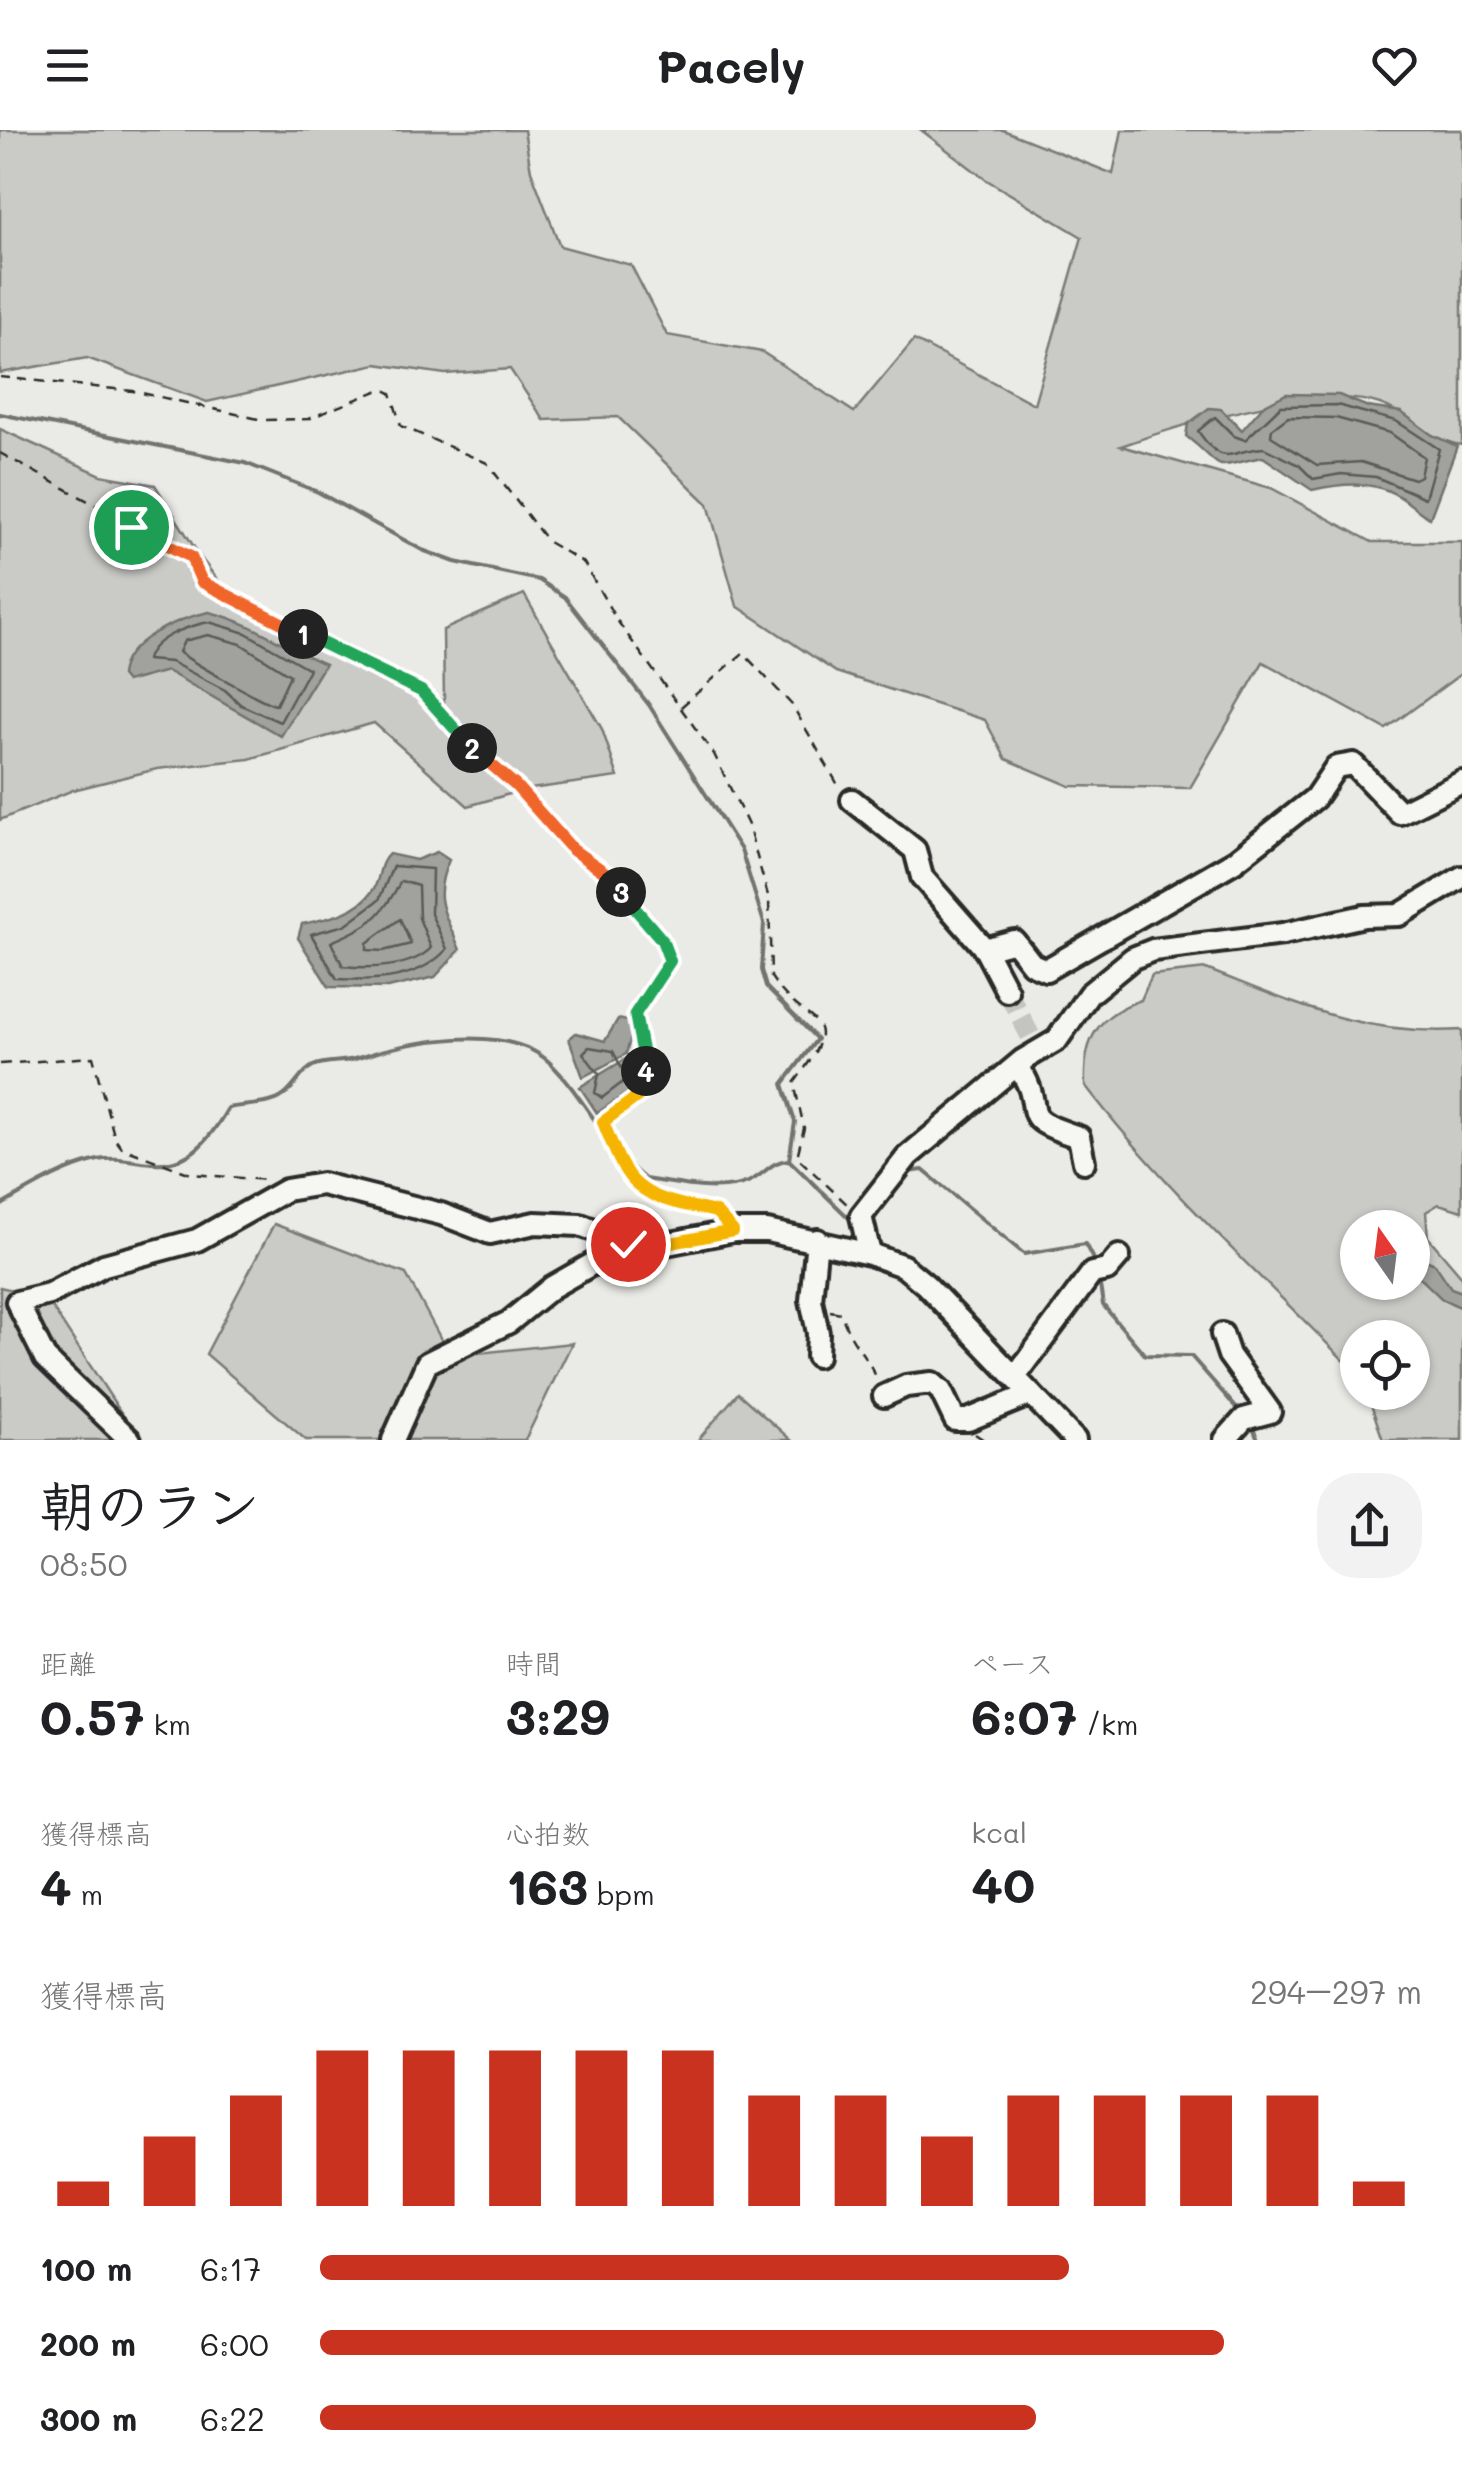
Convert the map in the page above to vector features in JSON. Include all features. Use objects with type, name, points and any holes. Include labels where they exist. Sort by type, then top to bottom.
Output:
[{"type":"street","points":[[984,949],[1014,940],[1032,964],[1046,970],[1236,861],[1315,798],[1336,767],[1353,764],[1400,813],[1462,782]]},
{"type":"street","points":[[852,800],[915,850],[929,886],[984,949],[1007,991]]},
{"type":"street","points":[[865,1236],[908,1156],[1018,1065],[1035,1046],[1057,1040],[1089,994],[1134,958],[1153,950],[1284,934],[1364,916],[1399,915],[1462,877]]},
{"type":"street","points":[[1018,1065],[1032,1086],[1034,1116],[1041,1125],[1080,1138],[1084,1162]]},
{"type":"street","points":[[130,1440],[45,1358],[17,1302],[49,1294],[104,1266],[197,1240],[286,1190],[337,1186],[442,1214],[490,1233],[534,1223],[580,1224],[628,1244],[666,1244],[733,1231],[767,1231],[817,1240],[865,1236],[926,1285],[1075,1440]]},
{"type":"street","points":[[817,1240],[813,1313],[817,1356]]},
{"type":"street","points":[[394,1440],[427,1363],[509,1322],[552,1286],[628,1244]]},
{"type":"street","points":[[1014,1377],[1092,1274],[1107,1270],[1119,1256]]},
{"type":"street","points":[[1222,1334],[1229,1356],[1270,1412],[1244,1419],[1225,1440]]},
{"type":"street","points":[[884,1396],[906,1386],[932,1383],[941,1391],[956,1420],[968,1420],[1031,1394]]},
{"type":"path","points":[[0,377],[132,391],[262,420],[308,419],[382,389],[392,393],[393,409],[402,426],[487,463],[548,542],[584,563],[616,619],[714,754],[748,825],[768,899],[771,977],[814,1020],[822,1035],[823,1043],[792,1090],[804,1128],[797,1157],[865,1236]]},
{"type":"path","points":[[0,453],[191,557],[202,582],[343,656],[421,691],[471,748],[516,786],[573,850],[610,876],[638,918],[662,940],[670,961],[635,1014],[645,1091],[603,1122],[620,1164],[654,1198],[716,1212],[733,1231]]},
{"type":"path","points":[[680,708],[743,653],[792,705],[837,786],[852,800]]},
{"type":"path","points":[[0,1064],[93,1057],[115,1139],[122,1148],[190,1174],[264,1178],[286,1190]]},
{"type":"path","points":[[813,1313],[841,1313],[849,1343],[867,1355],[884,1396]]},
{"type":"shaded area","points":[[0,130],[524,130],[531,171],[560,246],[631,265],[667,335],[762,352],[854,412],[914,340],[1034,404],[1082,237],[985,179],[921,130],[1003,130],[1113,174],[1122,130],[1462,130],[1462,445],[1437,438],[1380,404],[1322,399],[1250,409],[1121,446],[1271,488],[1372,542],[1462,542],[1462,673],[1386,729],[1263,662],[1190,788],[1070,786],[1006,759],[985,720],[836,672],[737,606],[708,504],[618,417],[544,420],[510,369],[445,374],[376,364],[207,402],[87,358],[0,373]]},
{"type":"shaded area","points":[[0,429],[101,475],[155,485],[201,558],[238,607],[308,630],[444,701],[443,630],[524,594],[602,729],[618,777],[523,790],[468,806],[374,723],[249,759],[157,769],[73,790],[0,820]]},
{"type":"shaded area","points":[[1206,969],[1300,1005],[1361,1023],[1426,1031],[1462,1030],[1462,1211],[1439,1204],[1429,1210],[1340,1210],[1340,1300],[1430,1300],[1430,1239],[1462,1277],[1462,1440],[1383,1440],[1373,1410],[1430,1410],[1430,1320],[1340,1320],[1340,1357],[1149,1162],[1085,1085],[1087,1054],[1096,1030],[1114,1013],[1141,1000],[1152,975]]},
{"type":"shaded area","points":[[274,1224],[406,1274],[450,1356],[572,1343],[525,1440],[306,1440],[206,1354]]},
{"type":"shaded area","points":[[0,1287],[46,1298],[139,1440],[0,1440]]},
{"type":"shaded area","points":[[738,1393],[791,1440],[698,1440]]},
{"type":"water","points":[[1286,394],[1339,395],[1368,407],[1401,412],[1432,435],[1457,446],[1430,518],[1400,497],[1375,487],[1344,485],[1312,490],[1263,457],[1219,464],[1186,436],[1188,424],[1209,408],[1221,409],[1242,430],[1263,406]]},
{"type":"water","points":[[209,612],[239,622],[325,664],[281,736],[167,671],[126,682],[121,676],[124,663],[142,642],[169,625]]},
{"type":"water","points":[[437,852],[449,860],[441,886],[442,907],[460,950],[435,977],[388,988],[329,987],[298,938],[302,924],[341,914],[367,898],[389,854],[416,860]]},
{"type":"water","points":[[618,1019],[627,1021],[632,1033],[626,1054],[583,1077],[569,1039],[576,1033],[605,1041]]},
{"type":"water","points":[[627,1058],[639,1085],[597,1113],[580,1087]]},
{"type":"water","points":[[1430,1262],[1451,1288],[1462,1292],[1462,1308],[1442,1299],[1430,1287]]},
{"type":"waterway","points":[[0,414],[245,463],[318,492],[422,550],[455,562],[539,580],[565,597],[649,705],[741,850],[764,923],[761,970],[766,987],[817,1039],[783,1084],[795,1122],[789,1160],[853,1222]]},
{"type":"waterway","points":[[0,1206],[60,1173],[98,1160],[178,1160],[207,1139],[228,1108],[280,1098],[313,1066],[429,1041],[456,1039],[508,1042],[530,1049],[548,1061],[618,1152],[645,1179],[724,1187],[748,1182],[777,1163],[789,1160]]},
{"type":"waterway","points":[[908,1172],[923,1170],[1024,1254],[1085,1244],[1096,1265]]},
{"type":"waterway","points":[[1099,1279],[1103,1305],[1145,1355],[1191,1356],[1239,1411]]},
{"type":"waterway","points":[[1252,1426],[1258,1440]]},
{"type":"tunnel","points":[[1007,991],[1032,1039]]},
{"type":"route","points":[[131,527],[191,557],[202,582],[343,656],[421,691],[471,748],[516,786],[573,850],[610,876],[638,918],[662,940],[670,961],[635,1014],[641,1034],[645,1091],[610,1113],[603,1122],[630,1178],[654,1198],[716,1212],[733,1231],[666,1244],[628,1244]]}]
